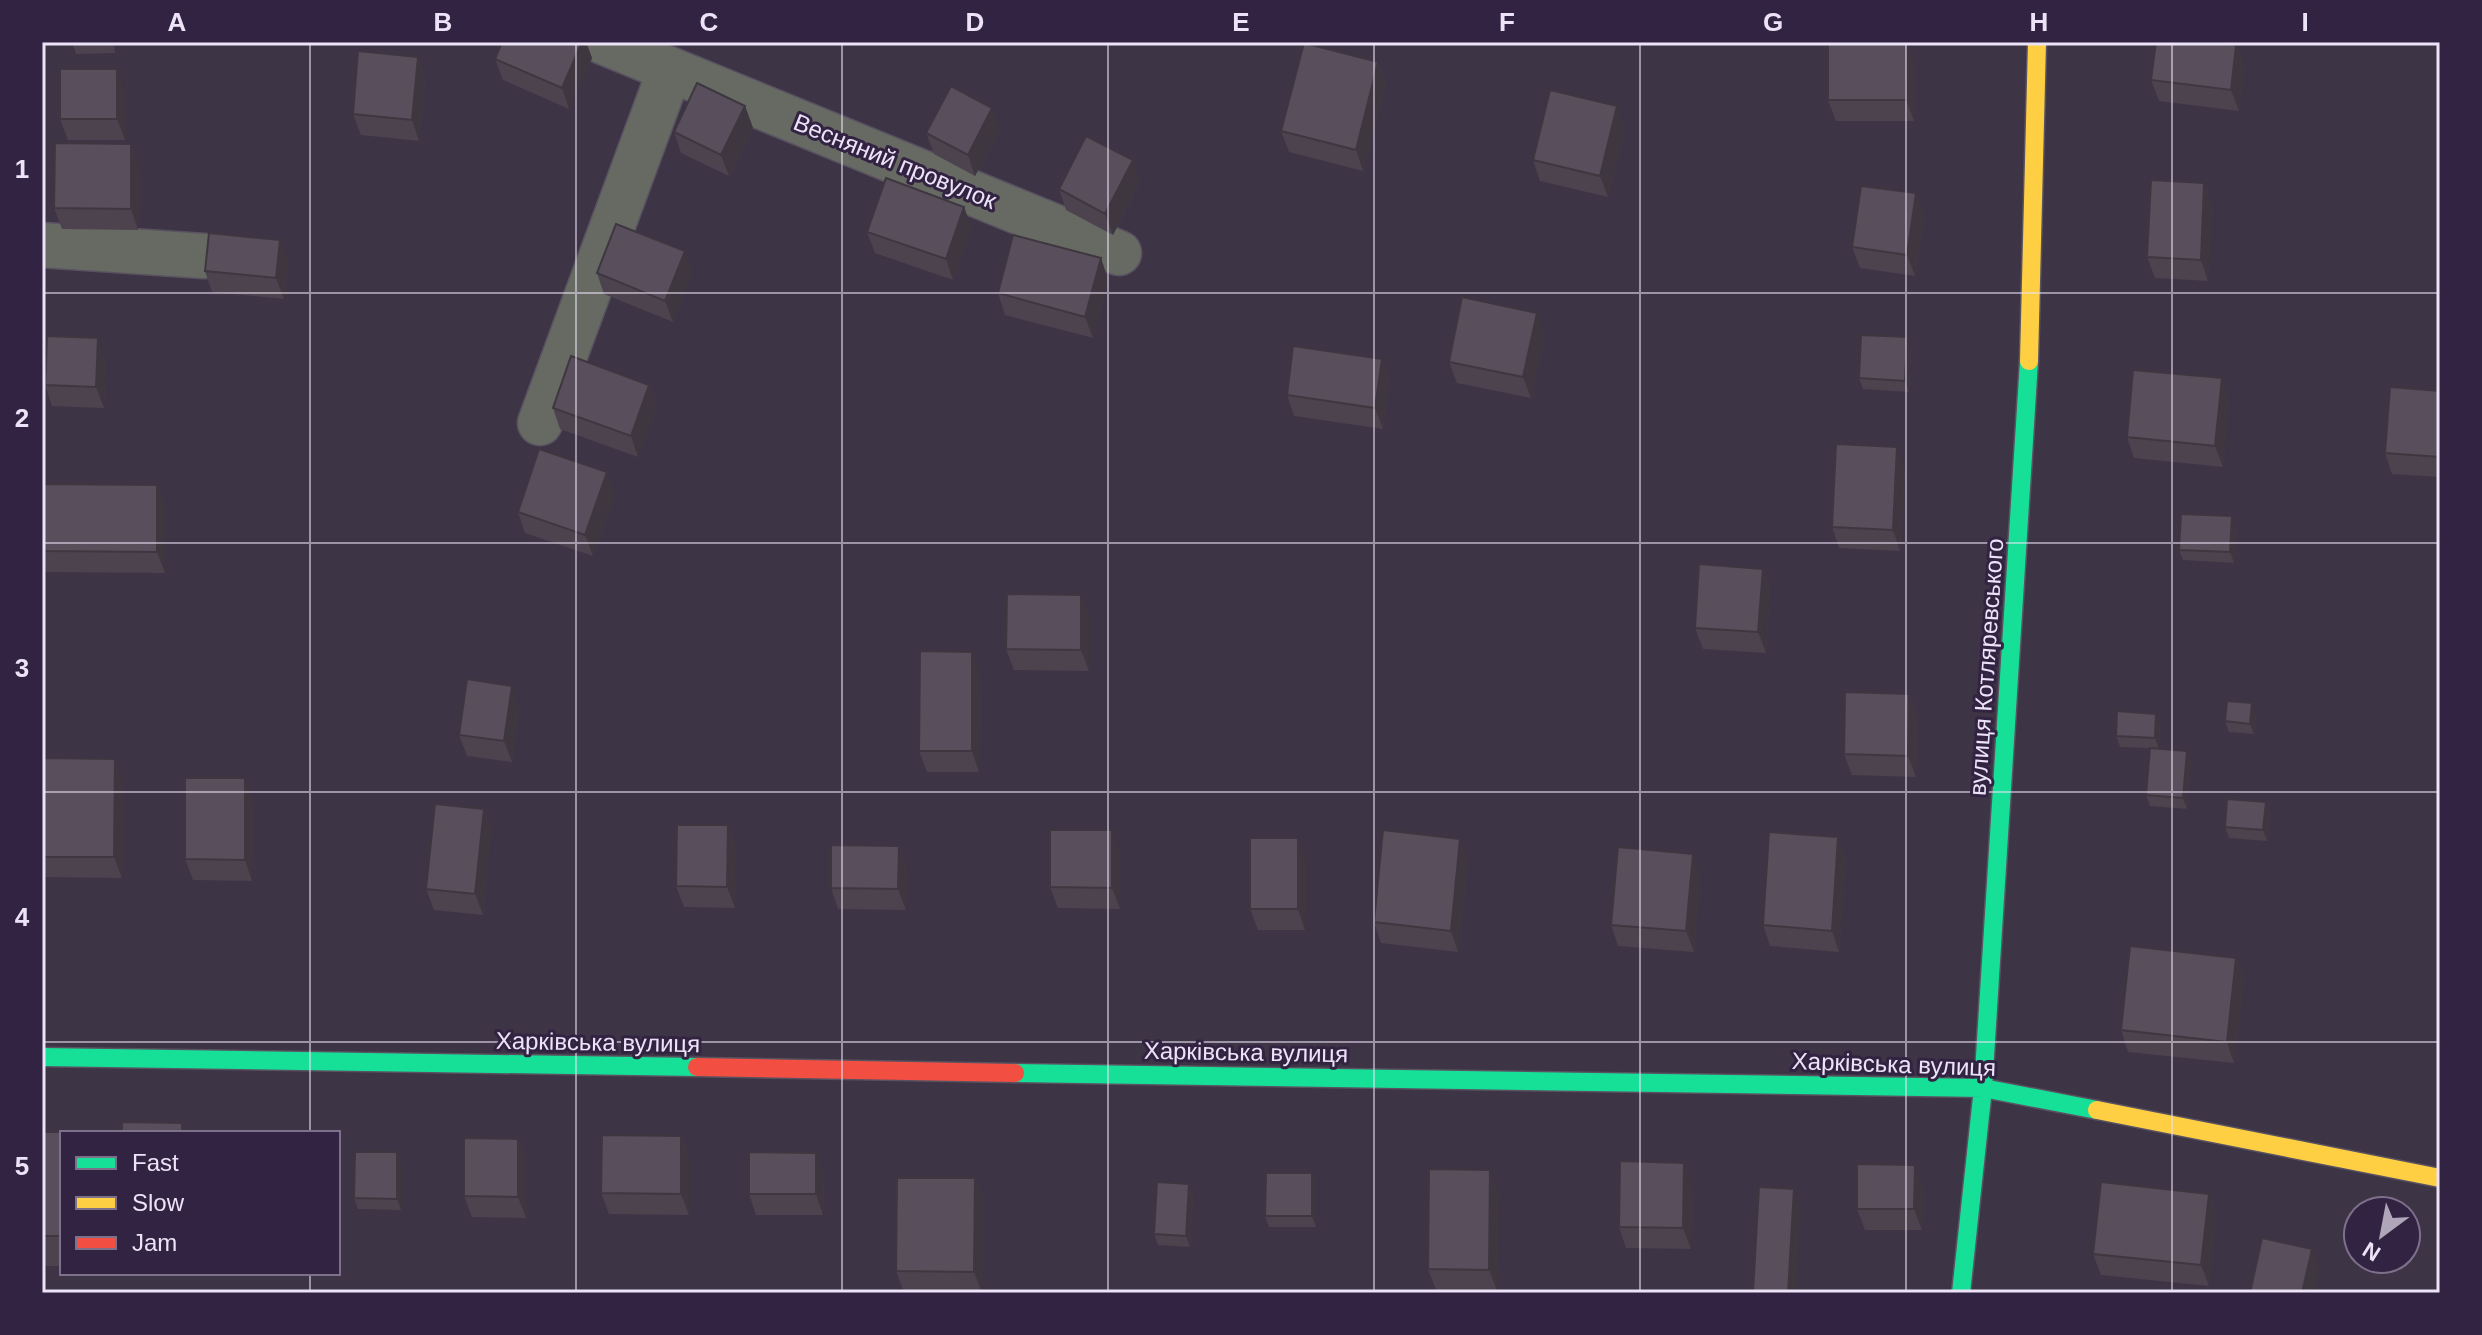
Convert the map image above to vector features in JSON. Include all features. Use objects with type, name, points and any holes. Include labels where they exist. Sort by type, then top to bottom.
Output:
[{"type":"street","name":"Весняний провулок","points":[[603,42],[1119,253]]},
{"type":"street","name":"вулиця Котляревського","points":[[1961,1293],[1983,1088],[2030,339],[2037,42]]},
{"type":"street","points":[[540,423],[670,70]]},
{"type":"street","points":[[42,245],[204,256]]},
{"type":"street","name":"Харківська вулиця","points":[[42,1057],[1983,1088],[2440,1178]]},
{"type":"building","points":[[502,42],[582,42],[562,88],[495,59]]},
{"type":"building","points":[[1828,42],[1907,43],[1906,100],[1828,100]]},
{"type":"building","points":[[2156,42],[2236,45],[2231,90],[2151,80]]},
{"type":"building","points":[[1304,43],[1378,62],[1356,150],[1281,131]]},
{"type":"building","points":[[358,51],[418,57],[412,120],[353,114]]},
{"type":"building","points":[[60,69],[117,69],[117,119],[60,119]]},
{"type":"building","points":[[697,83],[745,106],[721,155],[674,132]]},
{"type":"building","points":[[951,86],[992,108],[968,155],[926,133]]},
{"type":"building","points":[[1550,90],[1617,106],[1600,176],[1533,160]]},
{"type":"building","points":[[1086,136],[1133,160],[1105,214],[1059,189]]},
{"type":"building","points":[[55,143],[131,144],[131,209],[54,208]]},
{"type":"building","points":[[886,178],[964,207],[946,259],[867,232]]},
{"type":"building","points":[[2151,180],[2204,183],[2201,260],[2147,257]]},
{"type":"building","points":[[1861,186],[1916,193],[1907,255],[1852,247]]},
{"type":"building","points":[[616,224],[685,251],[665,301],[597,273]]},
{"type":"building","points":[[209,233],[280,240],[276,278],[205,271]]},
{"type":"building","points":[[1013,235],[1101,258],[1085,317],[998,293]]},
{"type":"building","points":[[1462,297],[1537,313],[1523,377],[1449,362]]},
{"type":"building","points":[[1861,335],[1907,337],[1905,381],[1859,378]]},
{"type":"building","points":[[47,336],[98,338],[96,387],[45,385]]},
{"type":"building","points":[[1293,346],[1382,359],[1375,408],[1287,395]]},
{"type":"building","points":[[571,356],[649,385],[631,436],[553,408]]},
{"type":"building","points":[[2133,370],[2222,378],[2215,446],[2127,437]]},
{"type":"building","points":[[2390,387],[2440,391],[2440,457],[2385,453]]},
{"type":"building","points":[[1836,444],[1897,447],[1893,530],[1832,527]]},
{"type":"building","points":[[539,449],[607,472],[585,535],[518,512]]},
{"type":"building","points":[[42,484],[157,485],[157,552],[42,551]]},
{"type":"building","points":[[2181,514],[2232,516],[2230,552],[2179,550]]},
{"type":"building","points":[[1699,564],[1763,569],[1758,632],[1695,628]]},
{"type":"building","points":[[1007,594],[1081,595],[1081,650],[1006,649]]},
{"type":"building","points":[[920,651],[972,652],[972,751],[919,751]]},
{"type":"building","points":[[467,679],[512,686],[504,741],[459,735]]},
{"type":"building","points":[[1845,692],[1909,694],[1908,756],[1844,754]]},
{"type":"building","points":[[2227,701],[2252,703],[2250,724],[2225,721]]},
{"type":"building","points":[[2117,711],[2156,714],[2155,738],[2116,736]]},
{"type":"building","points":[[2150,748],[2187,751],[2183,798],[2146,795]]},
{"type":"building","points":[[42,758],[115,759],[114,857],[42,857]]},
{"type":"building","points":[[185,778],[245,778],[245,860],[185,859]]},
{"type":"building","points":[[2227,799],[2266,802],[2263,830],[2225,827]]},
{"type":"building","points":[[435,804],[484,809],[475,894],[426,889]]},
{"type":"building","points":[[677,825],[728,825],[727,887],[676,886]]},
{"type":"building","points":[[1050,830],[1112,830],[1112,888],[1050,887]]},
{"type":"building","points":[[1383,830],[1460,839],[1451,931],[1374,922]]},
{"type":"building","points":[[1769,832],[1838,837],[1832,931],[1763,925]]},
{"type":"building","points":[[1250,838],[1298,838],[1298,909],[1250,909]]},
{"type":"building","points":[[831,845],[899,846],[898,889],[831,888]]},
{"type":"building","points":[[1618,847],[1693,854],[1686,931],[1611,925]]},
{"type":"building","points":[[2130,946],[2236,958],[2227,1042],[2121,1030]]},
{"type":"building","points":[[122,1122],[182,1123],[182,1131],[122,1131]]},
{"type":"building","points":[[42,1132],[60,1132],[60,1236],[42,1236]]},
{"type":"building","points":[[602,1135],[681,1136],[681,1194],[601,1193]]},
{"type":"building","points":[[464,1138],[518,1139],[518,1197],[464,1196]]},
{"type":"building","points":[[355,1152],[397,1152],[397,1199],[354,1198]]},
{"type":"building","points":[[749,1152],[816,1153],[816,1194],[749,1194]]},
{"type":"building","points":[[1620,1161],[1684,1163],[1683,1228],[1619,1227]]},
{"type":"building","points":[[1857,1164],[1915,1165],[1914,1209],[1857,1209]]},
{"type":"building","points":[[1429,1169],[1490,1170],[1489,1270],[1428,1269]]},
{"type":"building","points":[[1266,1173],[1312,1173],[1312,1216],[1265,1216]]},
{"type":"building","points":[[897,1178],[975,1178],[974,1272],[896,1271]]},
{"type":"building","points":[[1157,1182],[1189,1184],[1186,1236],[1154,1234]]},
{"type":"building","points":[[2101,1182],[2209,1194],[2201,1265],[2093,1254]]},
{"type":"building","points":[[1759,1187],[1794,1189],[1788,1293],[1753,1292]]},
{"type":"building","points":[[2262,1238],[2312,1249],[2302,1293],[2250,1293]]},
{"type":"traffic: fast","points":[[1961,1293],[1983,1088],[2029,361]]},
{"type":"traffic: fast","points":[[42,1057],[697,1067]]},
{"type":"traffic: fast","points":[[1015,1073],[1983,1088],[2097,1110]]},
{"type":"traffic: slow","points":[[2029,361],[2037,42]]},
{"type":"traffic: slow","points":[[2097,1110],[2440,1178]]},
{"type":"traffic: jam","points":[[697,1067],[1015,1073]]}]
